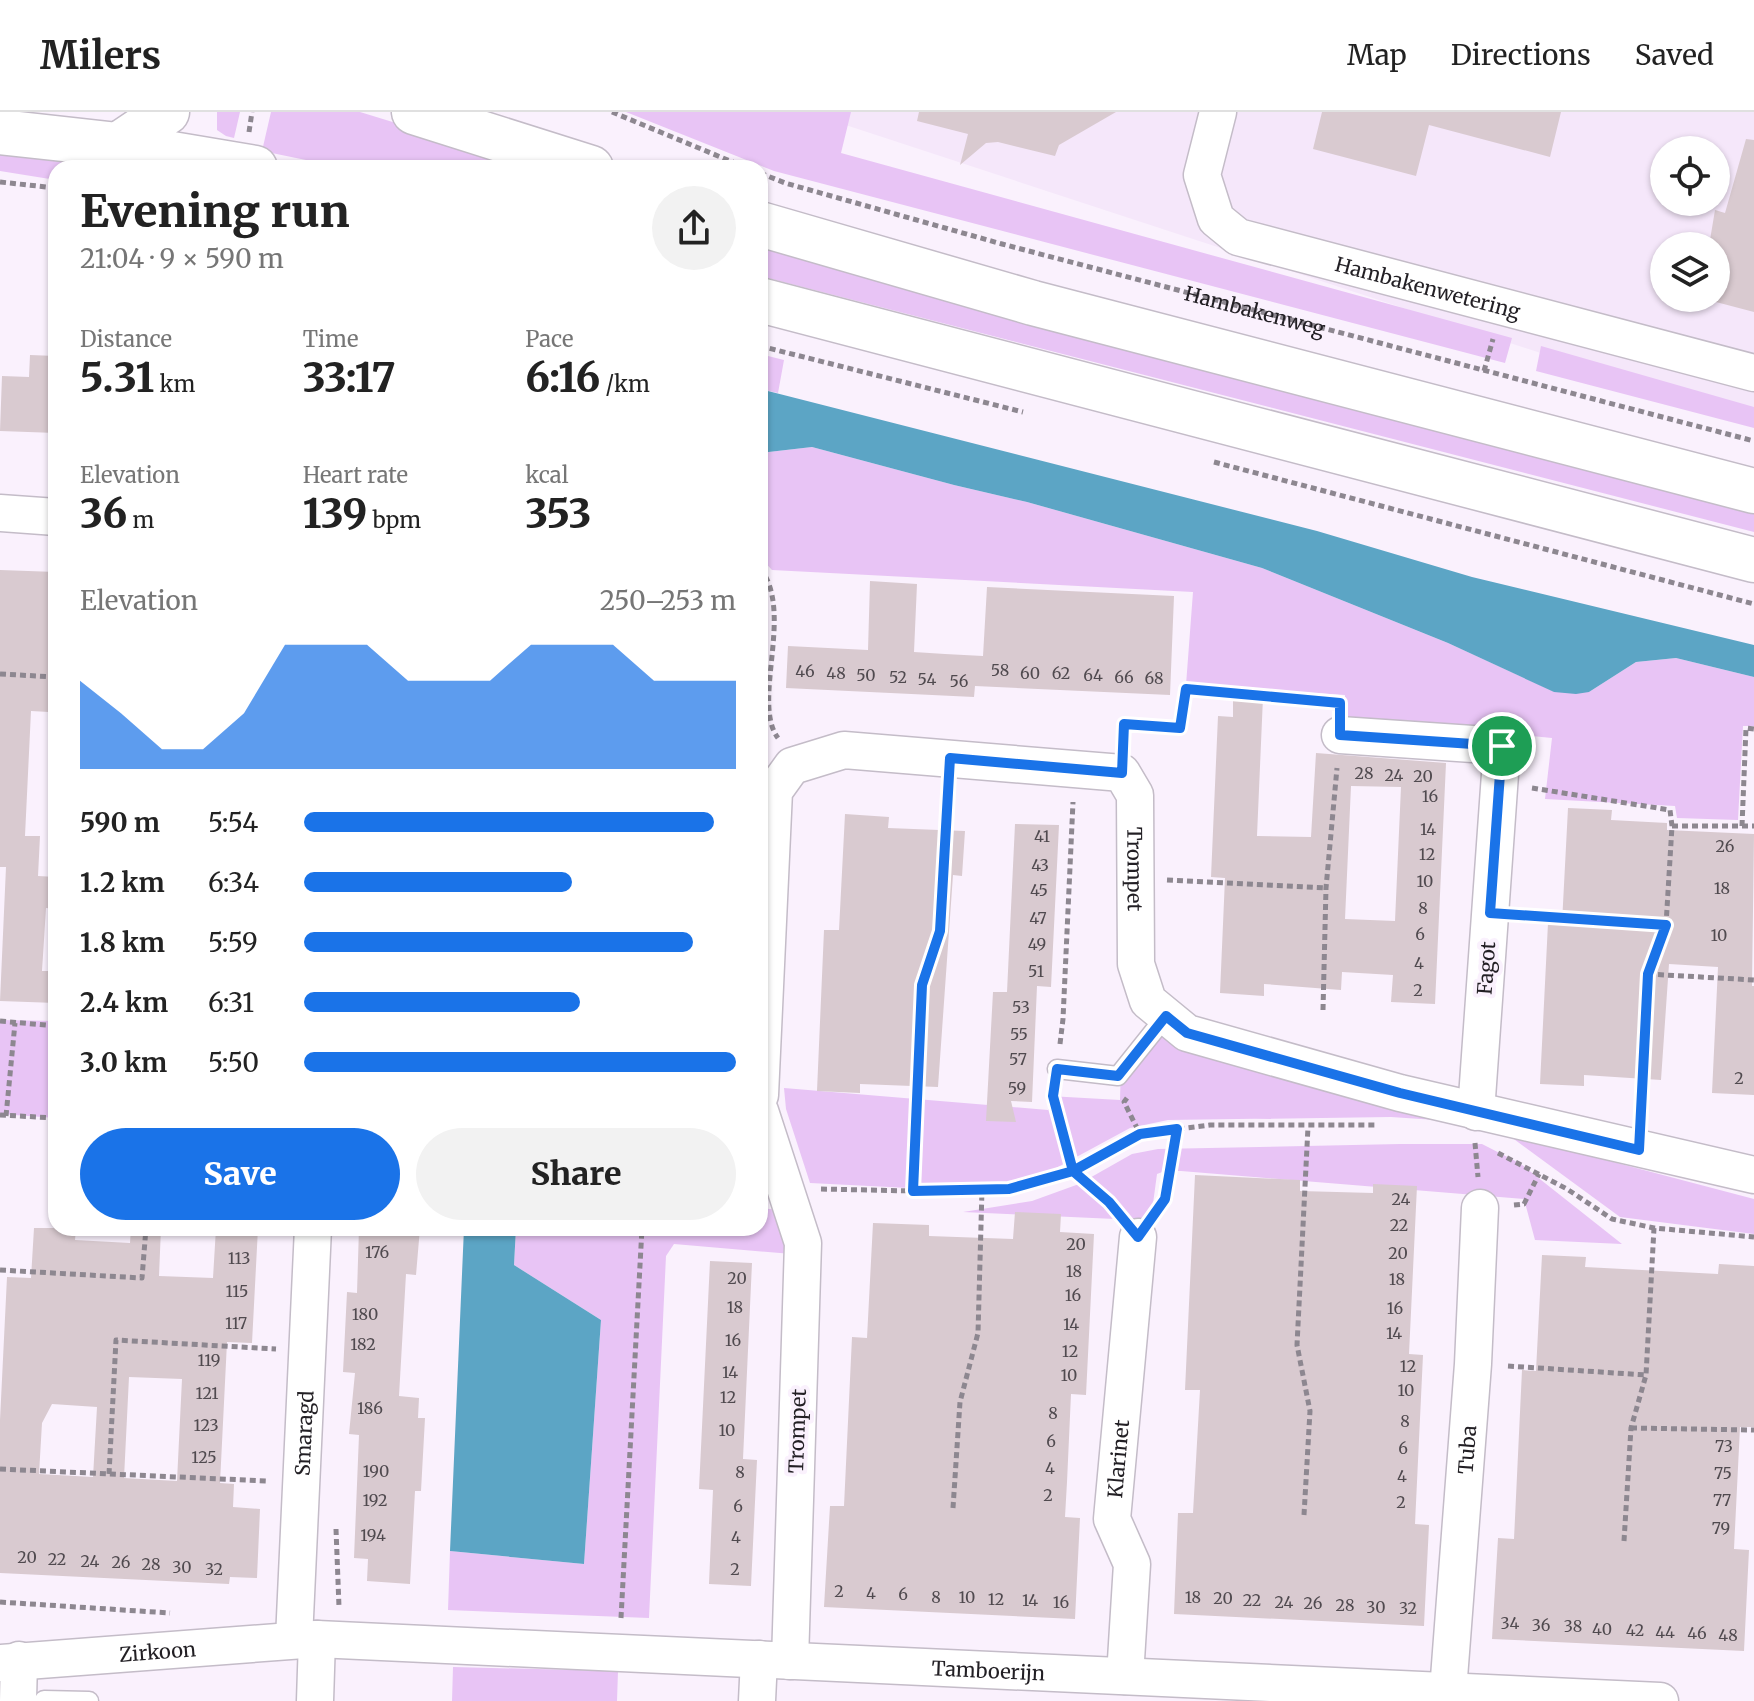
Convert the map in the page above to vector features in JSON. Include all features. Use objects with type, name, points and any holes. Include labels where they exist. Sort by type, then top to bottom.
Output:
[{"type":"main road","points":[[118,129],[167,112]]},
{"type":"main road","points":[[414,112],[566,160]]},
{"type":"main road","points":[[0,132],[118,129],[227,160]]},
{"type":"main road","points":[[768,226],[1033,303],[1754,491]]},
{"type":"main road","points":[[768,302],[1754,560]]},
{"type":"street","name":"Hambakenwetering","points":[[1218,112],[1202,175],[1216,219],[1238,237],[1754,373]]},
{"type":"street","points":[[0,513],[48,516]]},
{"type":"street","name":"Fagot","points":[[1340,735],[1502,746],[1470,1124]]},
{"type":"street","points":[[768,921],[774,791],[792,766],[844,750],[1122,773]]},
{"type":"street","name":"Trompet","points":[[1122,773],[1135,795],[1136,964],[1148,1001],[1187,1033],[1470,1124],[1639,1150],[1754,1175]]},
{"type":"street","name":"Trompet","points":[[757,1701],[775,1660],[803,1243],[768,1135]]},
{"type":"street","name":"Tuba","points":[[1448,1691],[1473,1364],[1480,1208]]},
{"type":"street","name":"Smaragd","points":[[313,1236],[302,1482],[306,1639],[315,1701]]},
{"type":"street","name":"Klarinet","points":[[1125,1676],[1132,1564],[1112,1519],[1138,1237]]},
{"type":"street","name":"Tamboerijn","points":[[306,1639],[775,1660],[1075,1688],[1125,1676],[1375,1694],[1448,1691],[1660,1701]]},
{"type":"street","name":"Zirkoon","points":[[10,1661],[306,1639]]},
{"type":"street","points":[[10,1661],[31,1700]]},
{"type":"lane","points":[[1057,1069],[1118,1076],[1166,1016]]},
{"type":"lane","points":[[31,1700],[89,1701]]},
{"type":"path","points":[[612,112],[728,160]]},
{"type":"path","name":"Hambakenweg","points":[[768,176],[971,236],[1754,441]]},
{"type":"path","points":[[0,182],[48,187]]},
{"type":"path","points":[[768,348],[1030,414]]},
{"type":"path","points":[[1211,461],[1754,604]]},
{"type":"path","points":[[768,580],[774,610],[770,718],[792,766]]},
{"type":"path","points":[[0,674],[48,677]]},
{"type":"path","points":[[1122,773],[1124,724],[1180,728],[1186,689],[1340,703],[1340,735],[1326,888],[1323,1010]]},
{"type":"path","points":[[1742,826],[1746,728],[1754,729]]},
{"type":"path","points":[[913,1191],[922,985],[940,931],[950,758]]},
{"type":"path","points":[[1074,769],[1063,1019],[1053,1096],[1073,1171],[1109,1202],[1138,1237],[1165,1199],[1177,1129]]},
{"type":"path","points":[[1499,782],[1670,810],[1672,826],[1666,925],[1648,974],[1639,1150]]},
{"type":"path","points":[[1672,826],[1754,826]]},
{"type":"path","points":[[1136,878],[1326,888]]},
{"type":"path","points":[[1490,913],[1666,925]]},
{"type":"path","points":[[1648,974],[1754,980]]},
{"type":"path","points":[[0,1021],[48,1025]]},
{"type":"path","points":[[15,1023],[3,1115],[48,1118]]},
{"type":"path","points":[[1470,1124],[1612,1219],[1654,1228],[1754,1237]]},
{"type":"path","points":[[786,1189],[1009,1189],[1073,1171],[1140,1134],[1210,1125],[1379,1125]]},
{"type":"path","points":[[1304,1515],[1310,1411],[1297,1345],[1308,1127]]},
{"type":"path","points":[[953,1508],[960,1402],[978,1333],[982,1189]]},
{"type":"path","points":[[1624,1541],[1631,1428],[1646,1375],[1654,1228]]},
{"type":"path","points":[[0,1270],[142,1278],[145,1236]]},
{"type":"path","points":[[619,1653],[642,1236]]},
{"type":"path","points":[[109,1474],[116,1340],[307,1351]]},
{"type":"path","points":[[1473,1364],[1646,1375]]},
{"type":"path","points":[[1631,1428],[1754,1430]]},
{"type":"path","points":[[0,1469],[302,1482]]},
{"type":"path","points":[[0,1602],[181,1614]]},
{"type":"shaded area","points":[[217,112],[240,112],[234,138],[217,130]]},
{"type":"shaded area","points":[[271,112],[360,112],[517,160],[306,160],[262,151]]},
{"type":"shaded area","points":[[626,112],[851,112],[841,153],[1512,338],[1505,363],[774,171],[768,169],[768,160],[746,160]]},
{"type":"shaded area","points":[[806,112],[1754,112],[1754,423]]},
{"type":"shaded area","points":[[0,149],[77,160],[48,160],[48,179],[0,171]]},
{"type":"shaded area","points":[[768,241],[1754,507],[1754,532],[768,278]]},
{"type":"shaded area","points":[[1541,346],[1754,407],[1754,428],[1536,371]]},
{"type":"shaded area","points":[[768,356],[784,360],[778,393],[768,391]]},
{"type":"shaded area","points":[[812,447],[1027,502],[1262,568],[1448,643],[1555,692],[1589,692],[1636,662],[1676,658],[1754,677],[1754,726],[1743,726],[1738,820],[1677,818],[1675,806],[1545,799],[1552,738],[1521,735],[1521,727],[1345,720],[1345,695],[1186,685],[1193,592],[772,570],[768,566],[768,452]]},
{"type":"shaded area","points":[[0,1020],[48,1021],[48,1117],[0,1114]]},
{"type":"shaded area","points":[[1160,1032],[1451,1121],[1391,1117],[1168,1120],[1130,1128],[1045,1174],[1007,1186],[929,1189],[810,1183],[786,1109],[784,1088],[1048,1110],[1049,1096],[1120,1100],[1121,1063]]},
{"type":"shaded area","points":[[1507,1134],[1754,1199],[1754,1234],[1620,1217]]},
{"type":"shaded area","points":[[1482,1144],[1521,1164],[1622,1244],[1535,1240],[1524,1199],[1181,1171],[1157,1174],[1152,1211],[1148,1218],[1126,1223],[1115,1219],[963,1212],[1032,1201],[1079,1184],[1132,1154],[1158,1149]]},
{"type":"shaded area","points":[[768,1209],[780,1210],[792,1254],[674,1244],[666,1256],[649,1618],[448,1610],[450,1551],[584,1564],[601,1320],[514,1265],[516,1236],[768,1236]]},
{"type":"shaded area","points":[[453,1667],[618,1671],[617,1701],[452,1701]]},
{"type":"water","points":[[768,391],[1317,531],[1472,577],[1754,645],[1754,677],[1676,658],[1636,662],[1589,692],[1554,692],[1448,643],[1262,568],[1027,502],[812,447],[768,452]]},
{"type":"water","points":[[464,1236],[516,1236],[514,1265],[601,1320],[584,1564],[450,1551]]},
{"type":"building","points":[[919,112],[1116,112],[1059,145],[1055,156],[998,142],[986,143],[960,165],[968,134],[917,121]]},
{"type":"building","points":[[1322,112],[1561,112],[1550,157],[1429,125],[1416,176],[1313,149]]},
{"type":"building","points":[[1746,139],[1754,140],[1754,312],[1730,306],[1730,232],[1711,232],[1714,216],[1730,216],[1730,195]]},
{"type":"building","points":[[30,355],[48,356],[48,433],[0,431],[2,376],[29,377]]},
{"type":"building","points":[[0,570],[48,572],[48,712],[31,711],[25,836],[40,836],[38,876],[48,877],[42,971],[48,971],[48,1003],[0,1001],[6,867],[0,867]]},
{"type":"building","points":[[870,581],[917,584],[914,652],[983,656],[987,587],[1174,596],[1170,695],[975,686],[974,697],[786,688],[788,646],[868,650]]},
{"type":"building","points":[[1233,696],[1263,697],[1257,836],[1311,837],[1316,753],[1446,763],[1435,1004],[1391,1002],[1393,975],[1342,972],[1341,990],[1264,984],[1264,996],[1220,993],[1225,878],[1211,877],[1218,716],[1233,717]],"holes":[[[1351,786],[1401,787],[1395,921],[1345,919]]]},
{"type":"building","points":[[1568,808],[1612,810],[1611,820],[1667,823],[1667,830],[1754,834],[1754,1095],[1712,1093],[1718,967],[1669,964],[1661,1080],[1584,1075],[1584,1086],[1540,1084],[1548,923],[1562,923]]},
{"type":"building","points":[[845,814],[889,817],[888,828],[965,831],[962,876],[953,875],[938,1087],[860,1084],[860,1093],[817,1091],[824,930],[839,930]]},
{"type":"building","points":[[1015,824],[1059,825],[1051,987],[1037,986],[1032,1102],[1011,1101],[1016,1122],[986,1121],[993,992],[1007,992]]},
{"type":"building","points":[[1195,1175],[1300,1180],[1300,1191],[1373,1193],[1373,1184],[1417,1186],[1409,1354],[1423,1355],[1415,1524],[1429,1525],[1424,1626],[1174,1614],[1178,1513],[1193,1513],[1200,1390],[1185,1390]]},
{"type":"building","points":[[1015,1212],[1061,1214],[1060,1232],[1094,1234],[1086,1395],[1071,1394],[1065,1517],[1080,1518],[1075,1619],[824,1607],[830,1506],[844,1506],[852,1337],[867,1338],[873,1223],[929,1225],[929,1236],[1013,1239]]},
{"type":"building","points":[[34,1228],[48,1228],[48,1236],[75,1236],[75,1240],[130,1243],[130,1236],[161,1236],[159,1276],[213,1278],[216,1236],[258,1236],[252,1343],[227,1342],[220,1483],[234,1484],[233,1507],[260,1509],[257,1578],[230,1577],[229,1584],[0,1573],[0,1420],[7,1277],[31,1278]],"holes":[[[129,1377],[182,1379],[177,1481],[124,1478]],[[52,1404],[97,1407],[93,1477],[39,1474],[42,1423]]]},
{"type":"building","points":[[359,1236],[419,1236],[416,1275],[406,1274],[399,1396],[419,1398],[418,1418],[425,1418],[421,1491],[415,1491],[410,1584],[367,1581],[368,1559],[354,1558],[359,1435],[349,1434],[355,1373],[343,1372],[347,1292],[357,1293]]},
{"type":"building","points":[[1542,1255],[1586,1257],[1585,1267],[1718,1274],[1719,1264],[1754,1266],[1754,1427],[1740,1427],[1734,1549],[1749,1550],[1744,1651],[1492,1639],[1498,1538],[1514,1539],[1522,1370],[1536,1371]]},
{"type":"building","points":[[710,1261],[752,1263],[743,1459],[757,1460],[751,1586],[709,1584],[713,1490],[699,1489]]},
{"type":"route","points":[[1502,746],[1340,735],[1340,703],[1186,689],[1180,728],[1124,724],[1122,773],[950,758],[940,931],[922,985],[913,1191],[1009,1189],[1073,1171],[1140,1134],[1177,1129],[1165,1199],[1138,1237],[1109,1202],[1073,1171],[1053,1096],[1057,1069],[1118,1076],[1166,1016],[1187,1033],[1400,1093],[1639,1150],[1648,974],[1666,925],[1490,913],[1502,746]]}]
